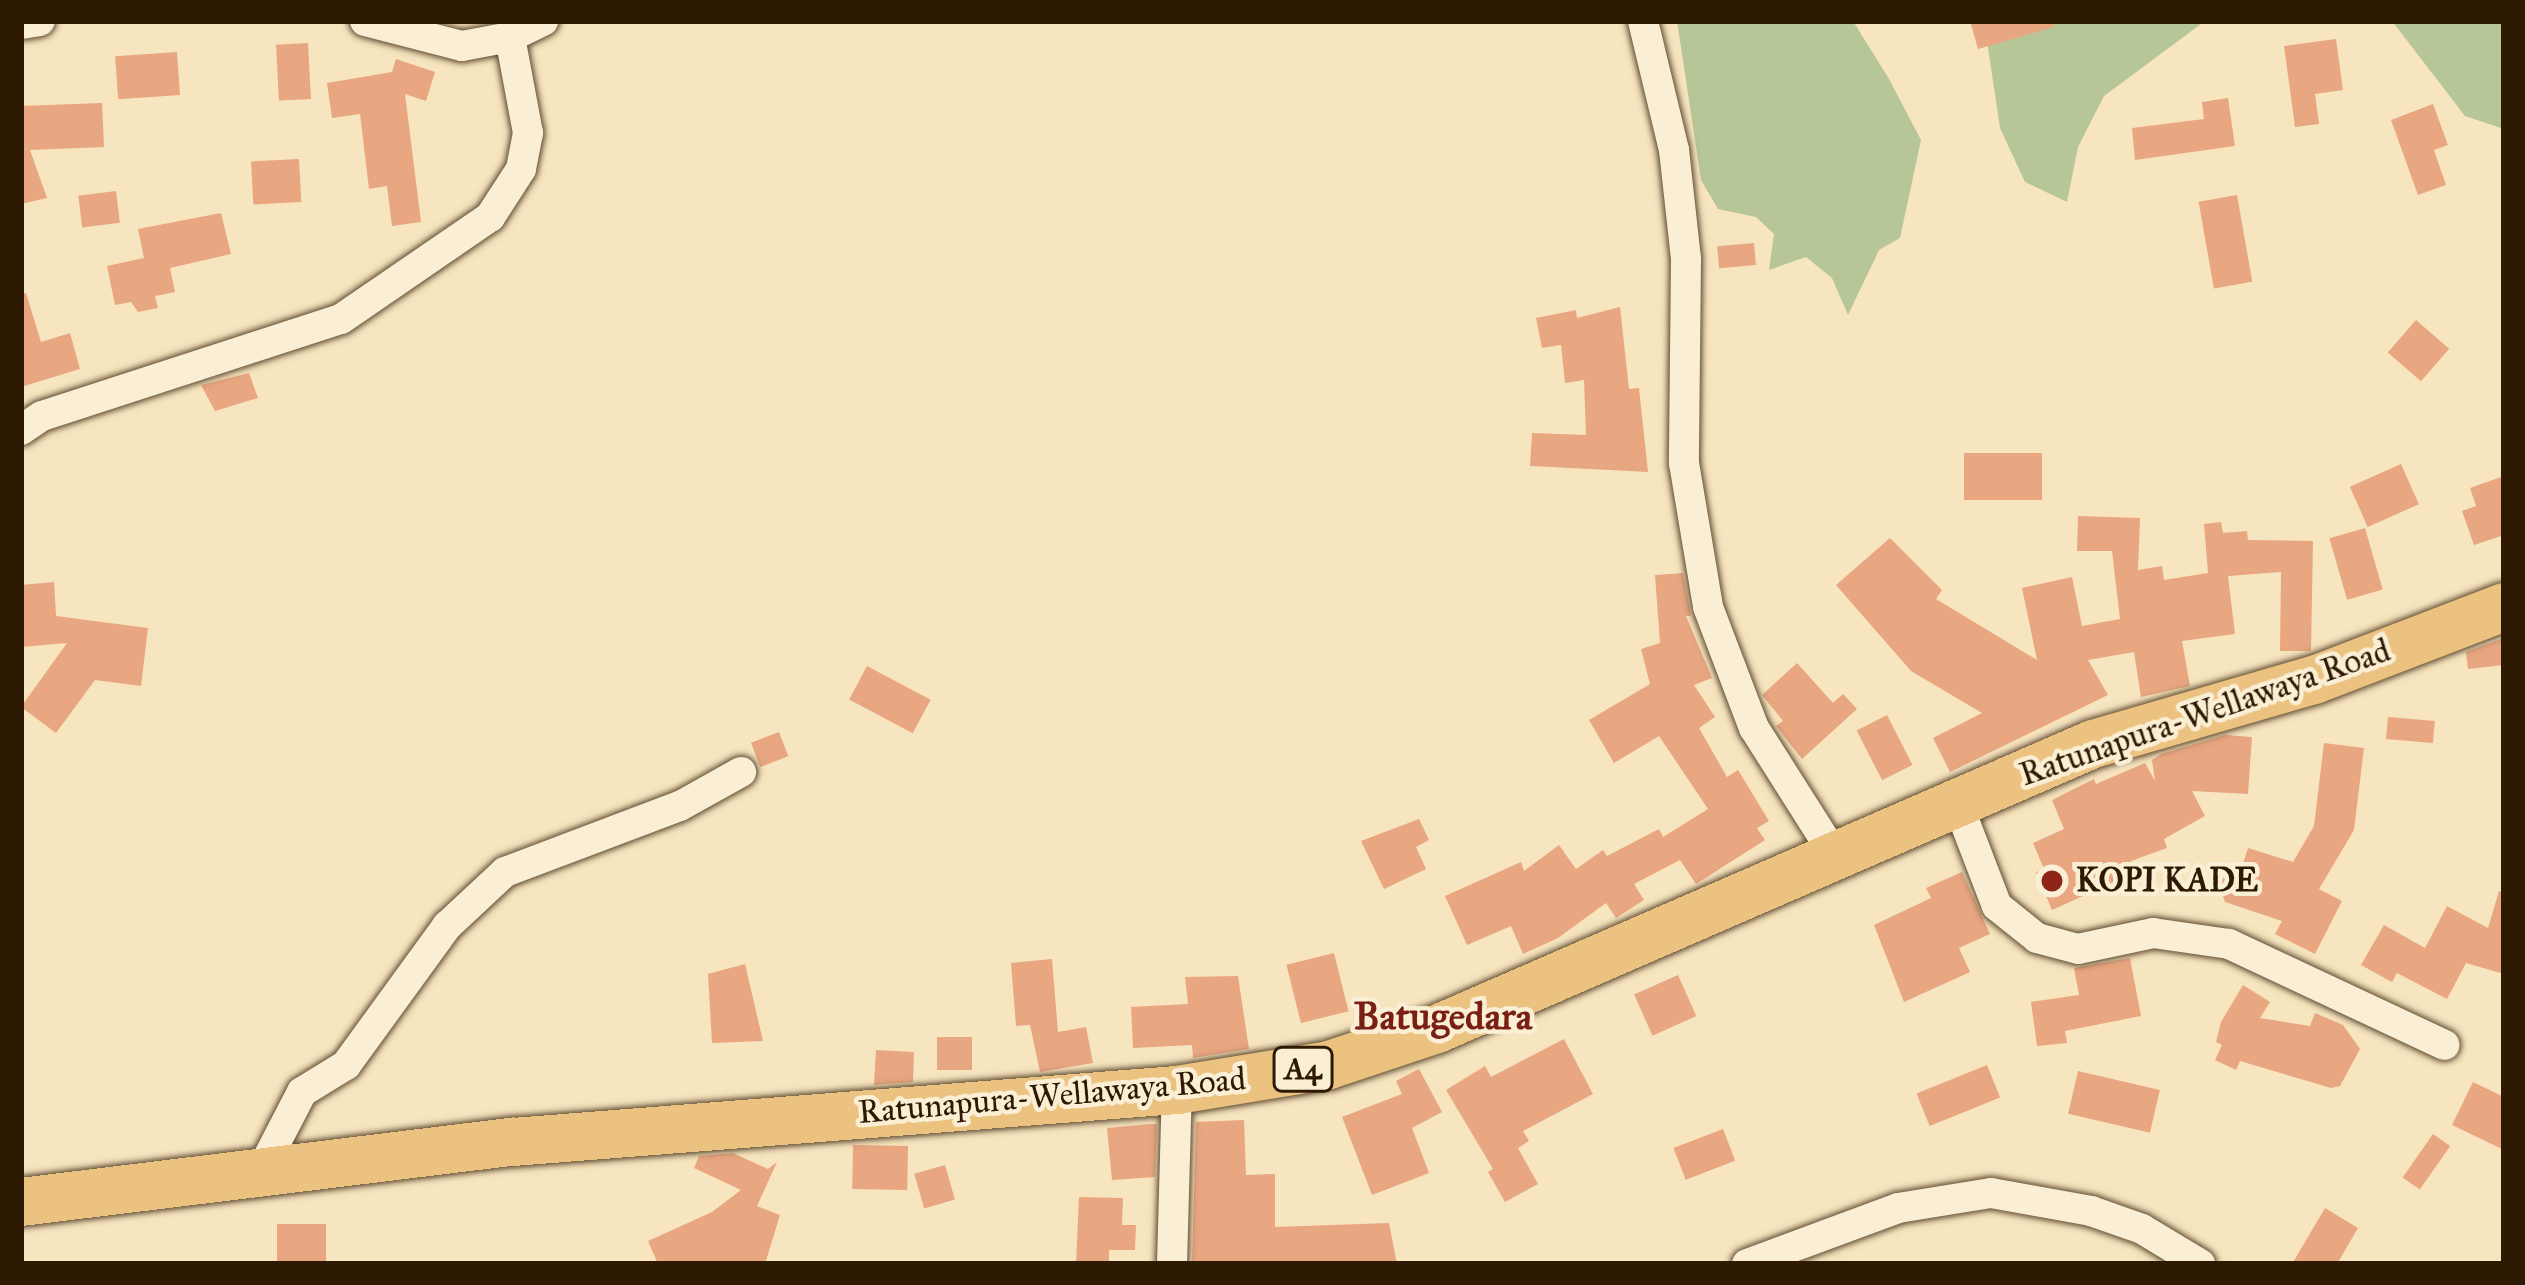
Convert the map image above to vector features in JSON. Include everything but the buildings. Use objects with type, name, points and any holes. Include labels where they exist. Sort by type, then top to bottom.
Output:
[{"type":"highway","name":"Ratunapura-Wellawaya Road","points":[[21,1202],[537,1140],[1177,1090],[1329,1065],[1437,1029],[2093,744],[2314,680],[2504,608]]},
{"type":"street","points":[[21,24],[40,21]]},
{"type":"street","points":[[365,21],[462,46],[510,37],[543,21]]},
{"type":"street","points":[[1643,21],[1674,150],[1686,259],[1684,463],[1708,607],[1754,728],[1836,857]]},
{"type":"street","points":[[21,430],[42,416],[341,319],[490,217],[521,169],[528,133],[510,37]]},
{"type":"street","points":[[261,1172],[302,1092],[346,1065],[447,926],[505,872],[680,806],[741,772]]},
{"type":"street","points":[[1957,802],[1997,907],[2037,938],[2078,949],[2153,933],[2229,944],[2445,1045]]},
{"type":"street","points":[[1172,1264],[1177,1090]]},
{"type":"street","points":[[1747,1264],[1898,1208],[1991,1193],[2091,1210],[2142,1229],[2200,1264]]},
{"type":"green space","points":[[1677,21],[1853,21],[1889,79],[1921,140],[1900,238],[1879,250],[1848,315],[1832,278],[1806,257],[1769,270],[1774,234],[1756,217],[1718,209],[1701,180]]},
{"type":"green space","points":[[1984,21],[2205,21],[2104,96],[2078,147],[2067,202],[2025,182],[2000,128]]},
{"type":"green space","points":[[2392,21],[2504,21],[2504,129],[2465,116]]},
{"type":"place","name":"KOPI KADE","points":[[2052,881]]},
{"type":"district","name":"Batugedara","points":[[1443,1016]]}]
